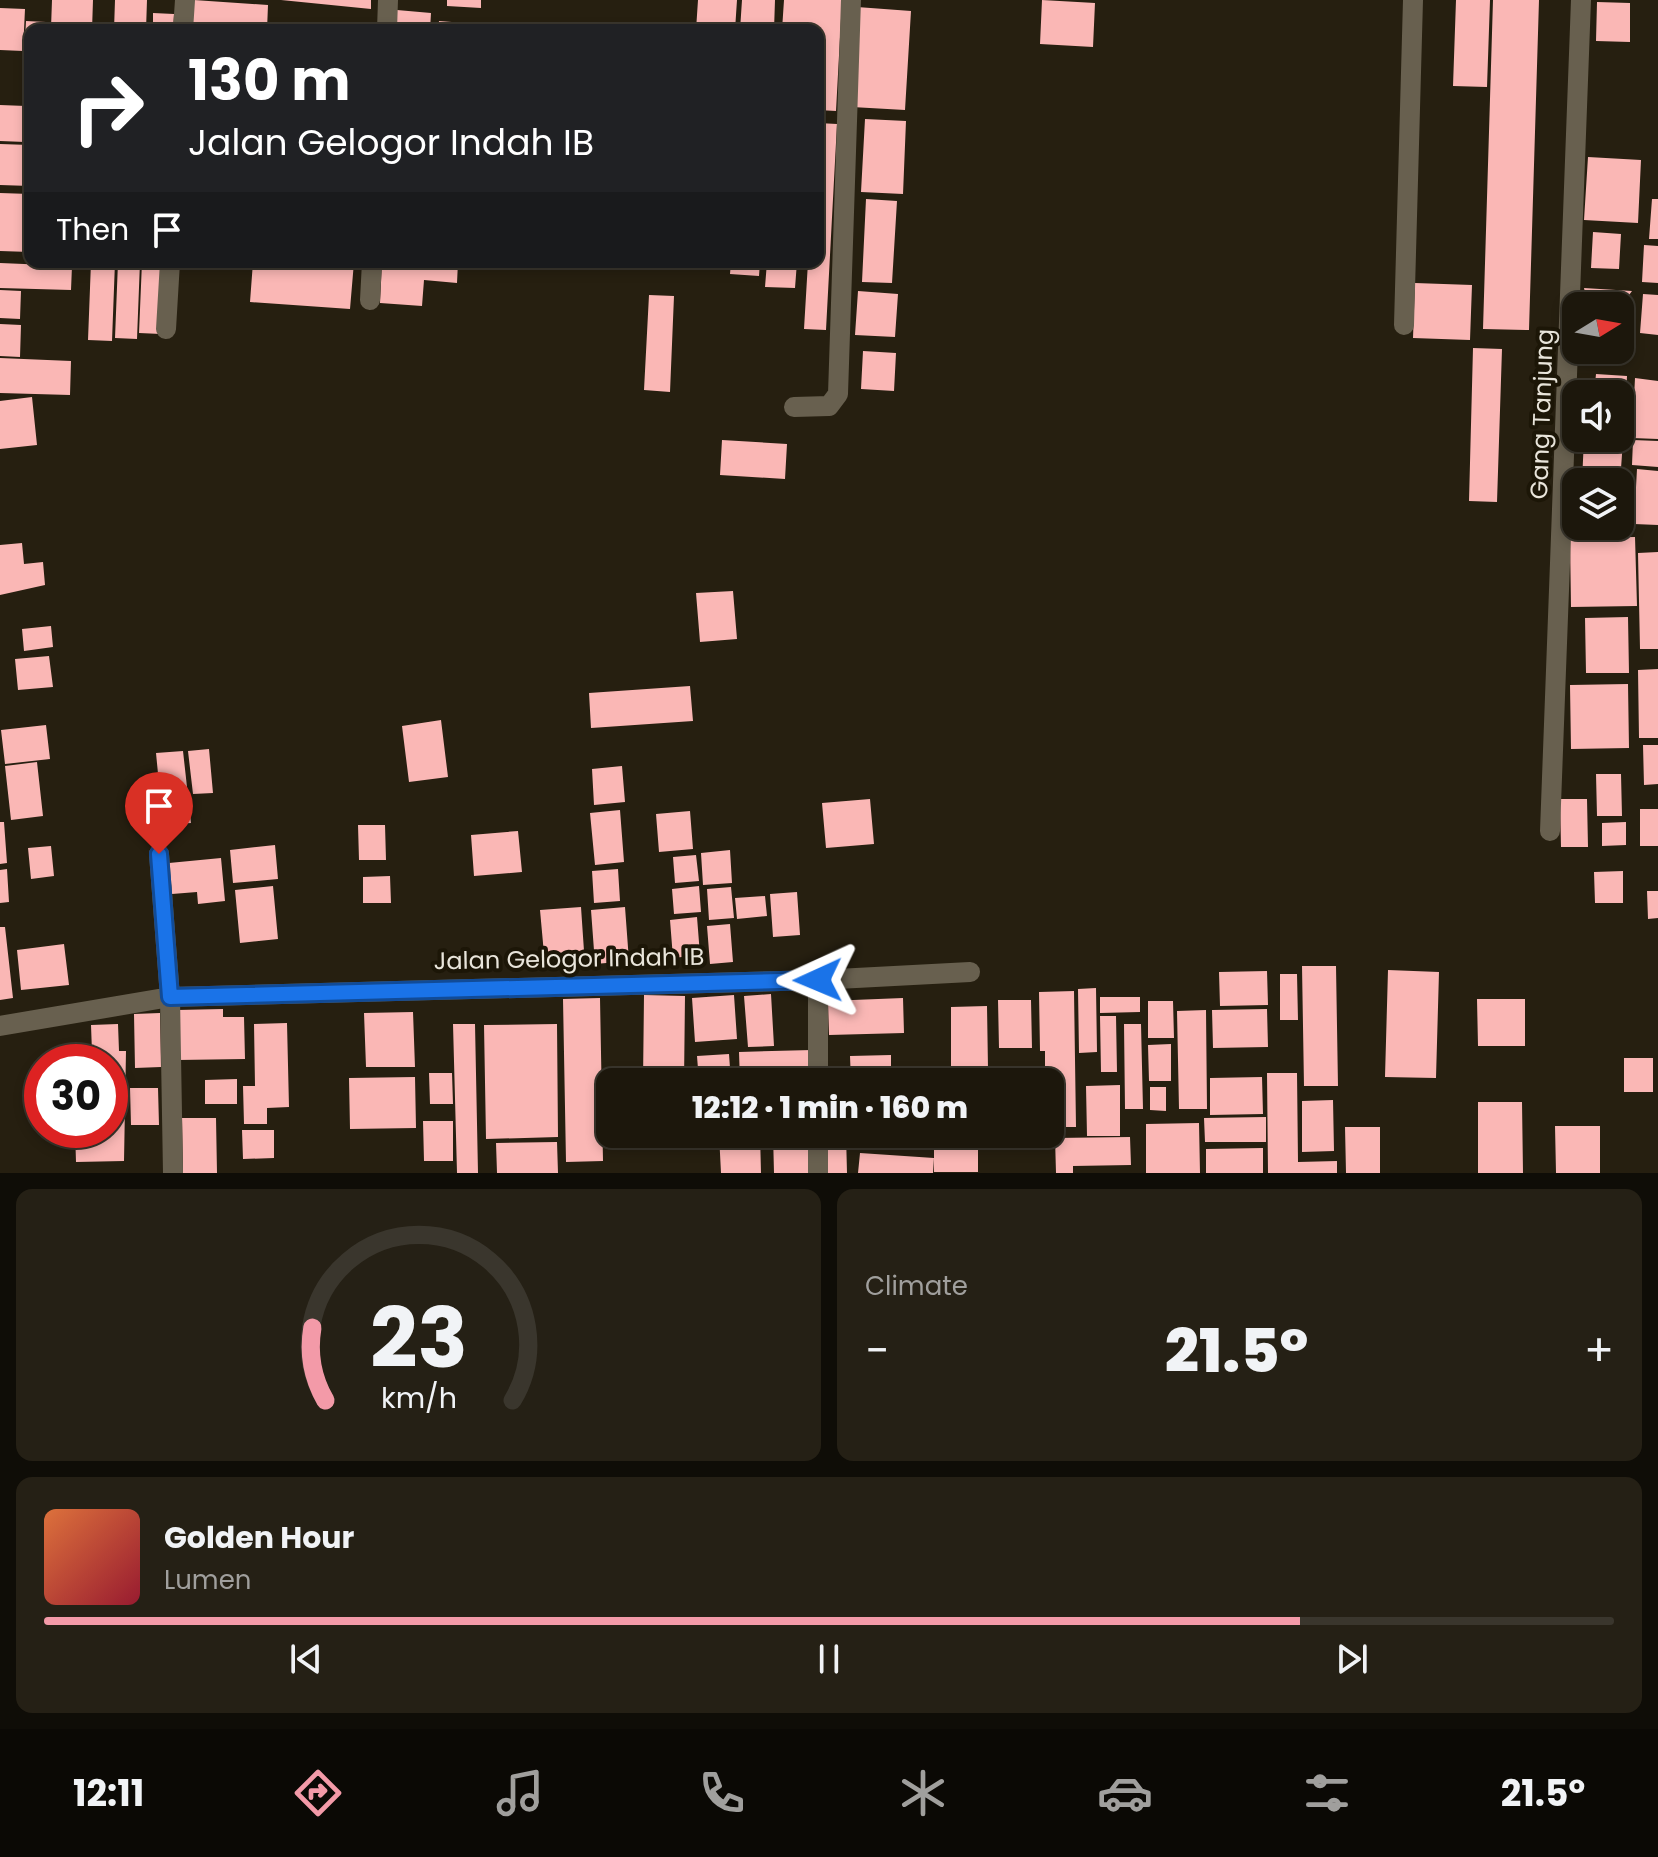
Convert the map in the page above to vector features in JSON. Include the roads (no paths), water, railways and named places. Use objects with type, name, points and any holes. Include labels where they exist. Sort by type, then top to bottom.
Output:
[{"type":"street","points":[[183,24],[185,0]]},
{"type":"street","points":[[387,24],[388,0]]},
{"type":"street","points":[[794,407],[829,406],[838,394],[851,0]]},
{"type":"street","points":[[1404,325],[1413,0]]},
{"type":"street","name":"Gang Tanjung","points":[[1550,831],[1581,0]]},
{"type":"street","points":[[166,329],[170,268]]},
{"type":"street","points":[[370,300],[372,268]]},
{"type":"street","points":[[159,854],[170,997],[173,1173]]},
{"type":"street","name":"Jalan Gelogor Indah IB","points":[[0,1026],[170,997],[818,980],[970,972]]},
{"type":"street","points":[[818,980],[818,1068]]},
{"type":"street","points":[[818,1148],[818,1173]]}]
